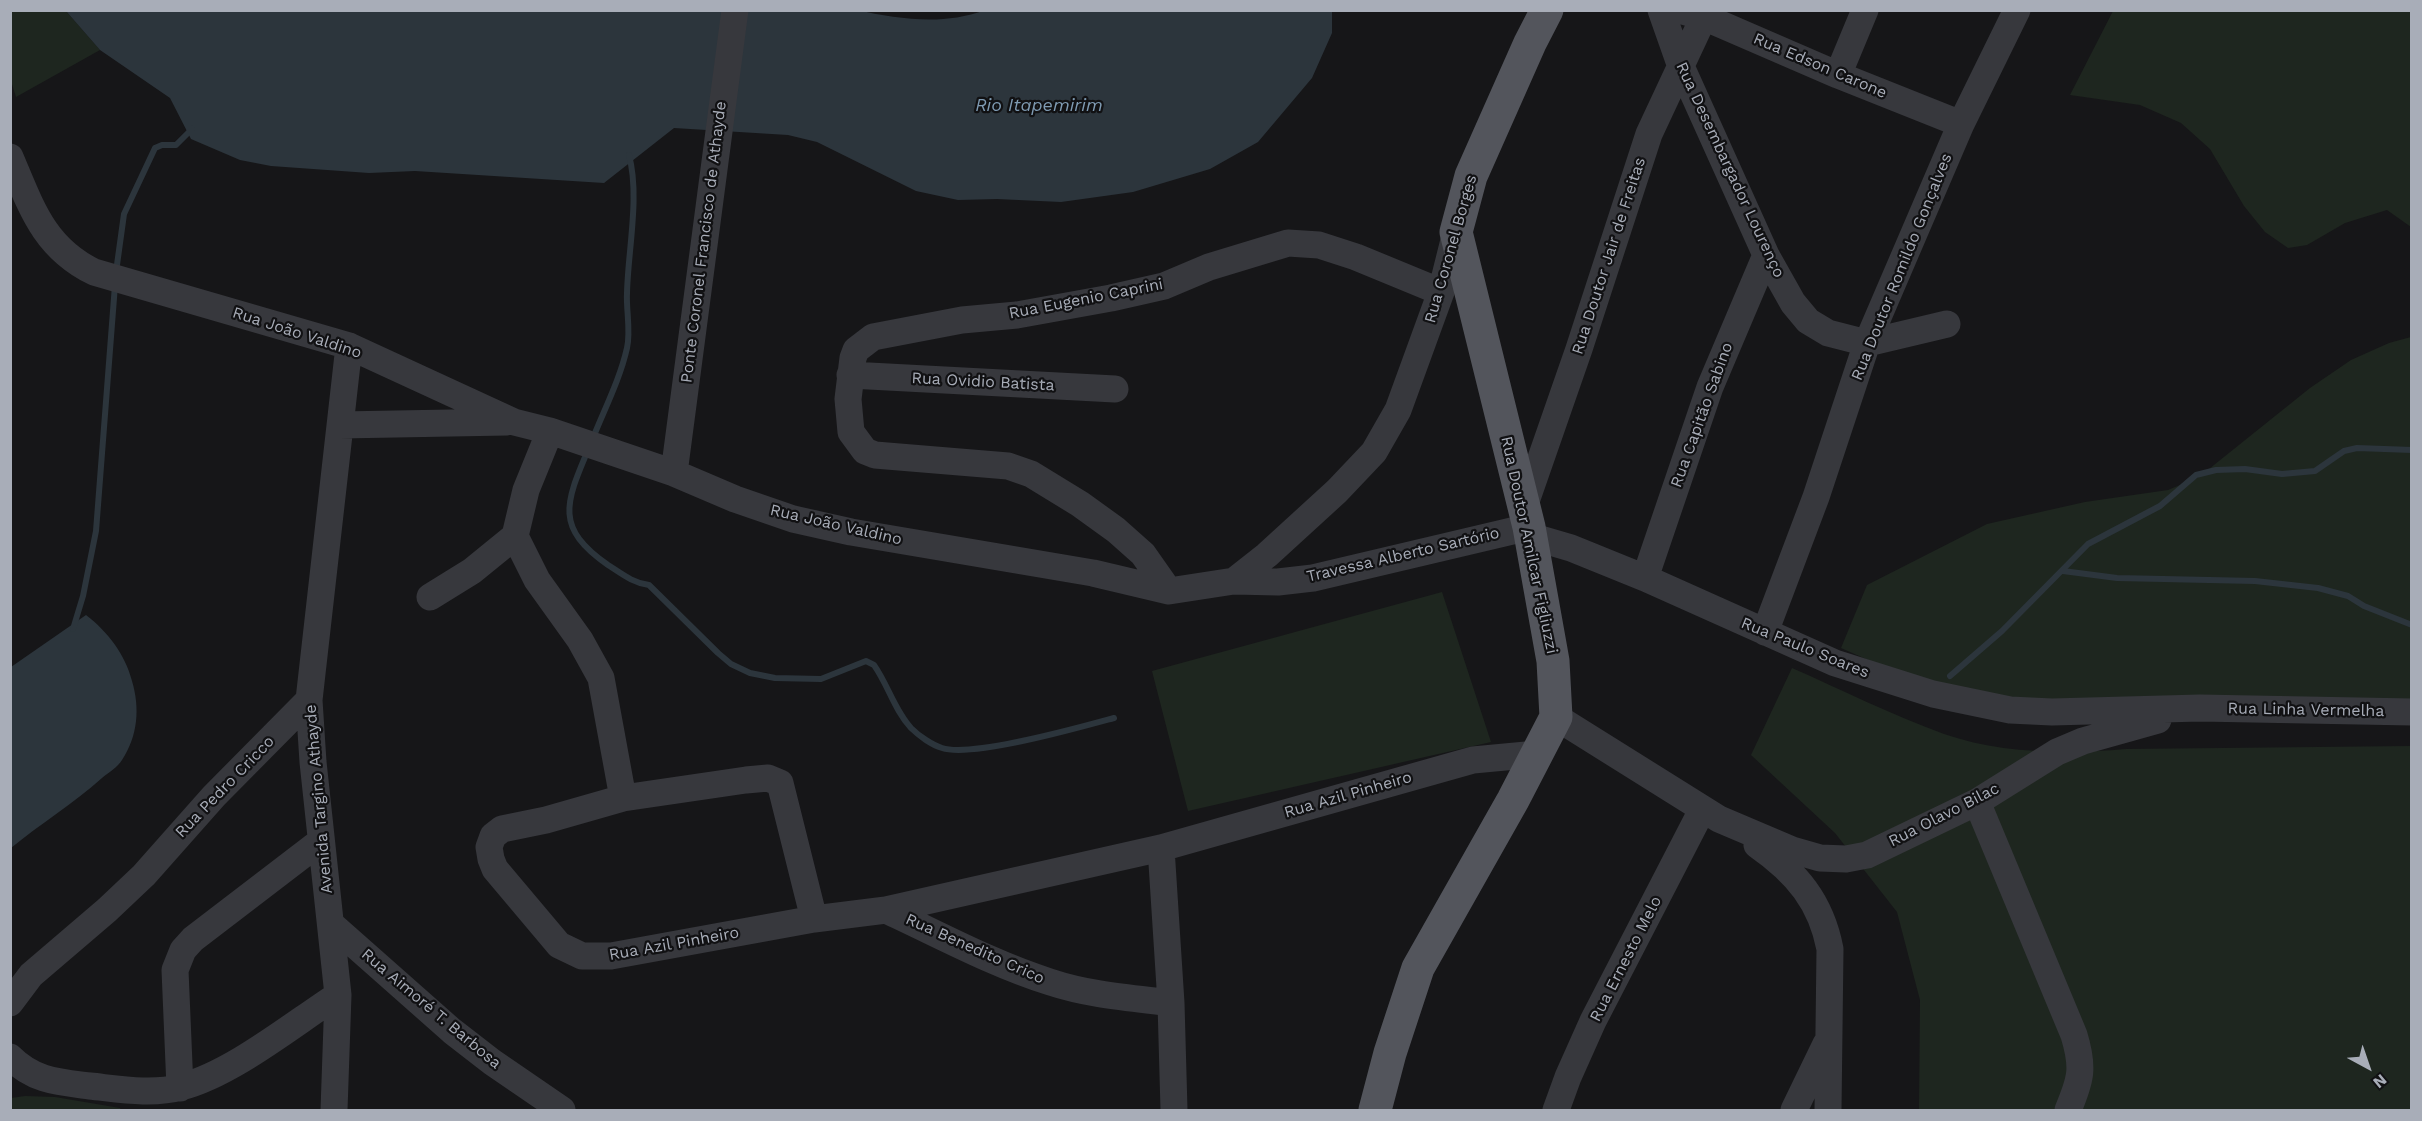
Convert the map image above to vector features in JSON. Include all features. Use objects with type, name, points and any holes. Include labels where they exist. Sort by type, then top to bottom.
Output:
[{"type":"main road","name":"Rua Coronel Borges","points":[[1456,232],[1471,176],[1547,10]]},
{"type":"main road","name":"Rua Doutor Amilcar Figliuzzi","points":[[1456,232],[1528,523],[1553,661],[1556,717]]},
{"type":"main road","points":[[1375,1110],[1390,1053],[1418,968],[1556,717]]},
{"type":"street","name":"Ponte Coronel Francisco de Athayde","points":[[674,473],[735,10]]},
{"type":"street","name":"Rua Desembargador Lourenço","points":[[1661,10],[1680,64],[1766,255],[1793,303],[1808,321],[1828,333],[1867,343],[1947,324]]},
{"type":"street","points":[[1838,75],[1865,10]]},
{"type":"street","name":"Rua Doutor Romildo Gonçalves","points":[[1765,632],[1816,497],[1867,343],[1961,124],[2017,10]]},
{"type":"street","name":"Rua Doutor Jair de Freitas","points":[[1528,523],[1579,349],[1649,134],[1680,64],[1696,13]]},
{"type":"street","name":"Rua Edson Carone","points":[[1696,13],[1838,75],[1961,124]]},
{"type":"street","name":"Rua João Valdino","points":[[10,157],[29,202],[52,242],[74,262],[103,275],[348,346],[514,422],[550,431],[674,473],[735,499],[793,519],[851,532],[1093,573],[1168,591]]},
{"type":"street","name":"Rua Coronel Borges","points":[[1168,591],[1234,581],[1267,555],[1337,491],[1374,452],[1398,410],[1441,292],[1456,232]]},
{"type":"street","name":"Rua Eugenio Caprini","points":[[1168,591],[1143,554],[1116,530],[1080,504],[1031,474],[1008,466],[874,455],[865,450],[851,432],[848,399],[850,375],[856,350],[873,337],[962,320],[1017,315],[1164,286],[1209,267],[1288,243],[1329,248],[1441,292]]},
{"type":"street","name":"Rua Capitão Sabino","points":[[1645,578],[1710,387],[1766,255]]},
{"type":"street","name":"Avenida Targino Athayde","points":[[334,1110],[338,995],[313,762],[309,700],[348,346]]},
{"type":"street","name":"Rua Ovidio Batista","points":[[850,375],[1115,388]]},
{"type":"street","name":"Rua João Valdino","points":[[340,425],[514,422]]},
{"type":"street","points":[[430,597],[472,571],[515,536],[526,490],[550,431]]},
{"type":"street","name":"Rua Paulo Soares","points":[[1528,523],[1571,548],[1645,578],[1765,632],[1865,674],[1933,694],[2010,710],[2052,712],[2199,708]]},
{"type":"street","name":"Travessa Alberto Sartório","points":[[1234,581],[1278,582],[1312,578],[1528,523]]},
{"type":"street","points":[[515,536],[537,579],[580,640],[601,678],[623,798],[746,780],[774,779],[780,783],[814,919]]},
{"type":"street","name":"Rua Pedro Cricco","points":[[10,1003],[31,975],[144,875],[214,796],[309,700]]},
{"type":"street","name":"Rua Olavo Bilac","points":[[1711,815],[1792,850],[1820,858],[1846,859],[1867,855],[1977,802],[2024,771],[2066,748],[2083,741],[2199,708]]},
{"type":"street","name":"Rua Linha Vermelha","points":[[2199,708],[2412,712]]},
{"type":"street","name":"Rua Olavo Bilac","points":[[1556,717],[1711,815],[1790,871],[1812,898],[1825,924],[1830,949],[1828,1110]]},
{"type":"street","name":"Rua Azil Pinheiro","points":[[623,798],[546,820],[502,829],[493,836],[489,847],[495,869],[559,945],[582,956],[611,956],[814,919],[886,910],[1161,848],[1473,760],[1537,754]]},
{"type":"street","points":[[1977,802],[2074,1035],[2081,1060],[2078,1085],[2068,1110]]},
{"type":"street","name":"Rua Ernesto Melo","points":[[1556,1110],[1593,1021],[1711,815]]},
{"type":"street","points":[[180,1088],[175,970],[183,950],[193,939],[321,841]]},
{"type":"street","points":[[1161,848],[1171,1003],[1174,1110]]},
{"type":"street","name":"Rua Benedito Crico","points":[[886,910],[1012,968],[1051,983],[1125,998],[1171,1003]]},
{"type":"street","name":"Rua Aimoré T. Barbosa","points":[[331,924],[452,1031],[492,1062],[562,1110]]},
{"type":"street","points":[[10,1057],[22,1068],[36,1076],[60,1082],[142,1090],[180,1088],[214,1075],[338,995]]},
{"type":"street","points":[[1794,1110],[1829,1034]]},
{"type":"shaded area","points":[[11,11],[66,11],[100,50],[16,97],[11,81]]},
{"type":"shaded area","points":[[2113,11],[2411,11],[2411,227],[2387,210],[2345,223],[2307,245],[2288,248],[2265,232],[2244,206],[2210,149],[2181,123],[2140,105],[2070,95]]},
{"type":"shaded area","points":[[2411,337],[2411,709],[1957,699],[1841,648],[1867,585],[1987,524],[2085,502],[2168,490],[2199,477],[2310,388],[2351,360],[2389,343]]},
{"type":"shaded area","points":[[1442,592],[1491,742],[1188,811],[1152,671]]},
{"type":"shaded area","points":[[1792,668],[1886,711],[1944,734],[1966,741],[2011,749],[2080,752],[2126,749],[2411,746],[2411,1110],[1919,1110],[1920,1000],[1897,912],[1835,833],[1751,755]]},
{"type":"shaded area","points":[[55,1097],[121,1110],[11,1110],[11,1098]]},
{"type":"water","name":"Rio Itapemirim","points":[[856,10],[905,18],[937,19],[969,15],[985,10],[1332,10],[1332,33],[1312,78],[1258,142],[1210,169],[1133,192],[1061,202],[958,200],[916,191],[817,142],[788,135],[674,128],[604,183],[415,171],[369,173],[271,166],[240,160],[191,139],[170,98],[100,50],[66,11]]},
{"type":"water","points":[[86,615],[115,644],[129,671],[135,691],[137,712],[134,732],[127,751],[115,767],[80,797],[11,848],[11,667]]},
{"type":"waterway","points":[[116,272],[124,214],[155,148],[162,145],[176,145],[192,129]]},
{"type":"waterway","points":[[593,438],[624,360],[628,341],[627,293],[633,205],[629,155]]},
{"type":"waterway","points":[[73,629],[83,596],[96,531],[115,285]]},
{"type":"waterway","points":[[1950,676],[2002,631],[2088,544],[2160,506],[2196,475],[2216,470],[2245,469],[2282,474],[2315,471],[2344,451],[2357,448],[2412,450]]},
{"type":"waterway","points":[[588,450],[570,500],[572,527],[579,539],[591,552],[618,572],[649,585],[731,664],[750,673],[775,678],[821,679],[866,661],[874,665],[900,714],[911,728],[926,740],[942,748],[977,749],[1001,745],[1114,718]]},
{"type":"waterway","points":[[2063,571],[2117,578],[2255,581],[2318,588],[2348,596],[2364,606],[2412,625]]}]
